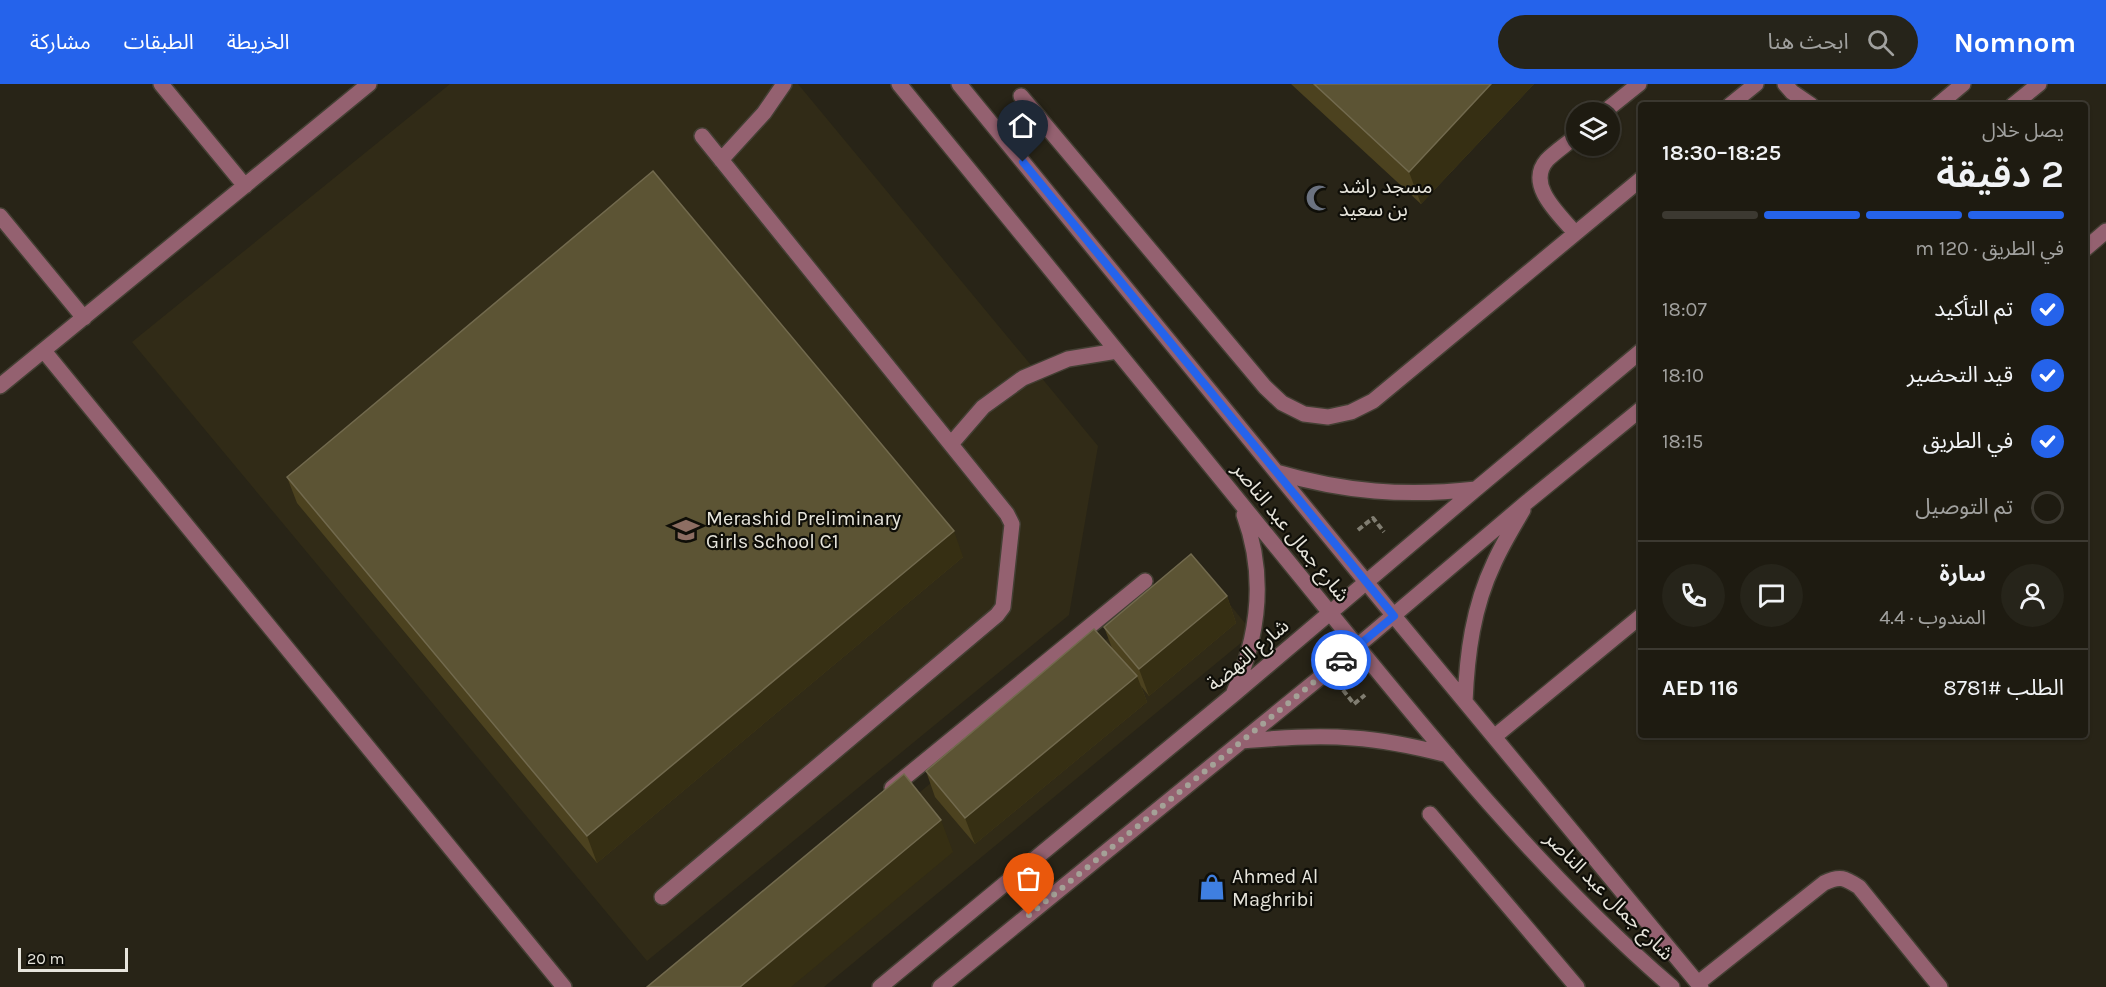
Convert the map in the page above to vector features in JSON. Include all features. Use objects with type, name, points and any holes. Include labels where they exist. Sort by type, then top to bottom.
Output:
[{"type":"street","points":[[161,84],[245,186]]},
{"type":"street","points":[[0,386],[369,84]]},
{"type":"street","points":[[721,160],[764,113],[784,84]]},
{"type":"street","name":"شارع جمال عبد الناصر","points":[[899,84],[1357,647],[1448,755],[1564,884],[1672,987]]},
{"type":"street","points":[[1616,102],[1639,84]]},
{"type":"street","points":[[1734,102],[1756,84]]},
{"type":"street","points":[[1942,102],[1963,84]]},
{"type":"street","points":[[2017,102],[2038,84]]},
{"type":"street","name":"شارع جمال عبد الناصر","points":[[962,86],[1366,582],[1700,985]]},
{"type":"street","points":[[1791,94],[1806,102]]},
{"type":"street","points":[[1021,96],[1265,387],[1282,404],[1304,414],[1328,417],[1352,412],[1373,401],[1638,181]]},
{"type":"street","points":[[662,897],[997,615],[1003,607],[1012,524],[1007,514],[702,136]]},
{"type":"street","points":[[1566,144],[1545,162],[1540,174],[1541,187],[1547,199],[1575,233]]},
{"type":"street","points":[[0,216],[84,318]]},
{"type":"street","points":[[2088,246],[2106,231]]},
{"type":"street","points":[[44,351],[564,987]]},
{"type":"street","points":[[951,444],[982,407],[1023,378],[1068,358],[1117,351]]},
{"type":"street","name":"شارع النهضة","points":[[880,987],[1233,695],[1638,354]]},
{"type":"street","points":[[940,987],[1357,647],[1527,502],[1638,411]]},
{"type":"street","points":[[1276,472],[1319,484],[1375,493],[1443,493],[1476,489]]},
{"type":"street","points":[[1233,695],[1246,664],[1254,632],[1258,599],[1257,566],[1251,533],[1239,502]]},
{"type":"street","points":[[1465,702],[1470,643],[1481,597],[1494,563],[1527,502]]},
{"type":"street","points":[[879,799],[1145,581]]},
{"type":"street","points":[[1494,737],[1638,618]]},
{"type":"street","points":[[1242,741],[1304,737],[1353,738],[1401,743],[1448,755]]},
{"type":"street","points":[[1430,814],[1577,987]]},
{"type":"street","points":[[1700,985],[1824,883],[1834,878],[1847,879],[1859,887],[1940,987]]},
{"type":"shaded area","name":"Merashid Preliminary Girls School C1","points":[[450,84],[798,84],[1098,446],[1069,615],[647,961],[132,342]]},
{"type":"shaded area","points":[[1198,565],[1253,633],[824,987],[681,987]]},
{"type":"building","points":[[1314,84],[1491,84],[1409,172]]},
{"type":"building","points":[[653,171],[954,531],[587,836],[287,477]]},
{"type":"building","points":[[1191,554],[1227,596],[1139,669],[1104,627]]},
{"type":"building","points":[[1094,629],[1137,676],[965,818],[926,771]]},
{"type":"building","points":[[904,774],[941,820],[740,987],[647,987]]},
{"type":"way so far","points":[[1029,915],[1341,660]]},
{"type":"place","name":"مسجد راشد بن سعيد","points":[[1319,198]]},
{"type":"place","name":"Merashid Preliminary Girls School C1","points":[[686,530]]},
{"type":"place","name":"Ahmed Al Maghribi","points":[[1212,887]]},
{"type":"route","points":[[1023,162],[1394,616],[1341,660]]}]
